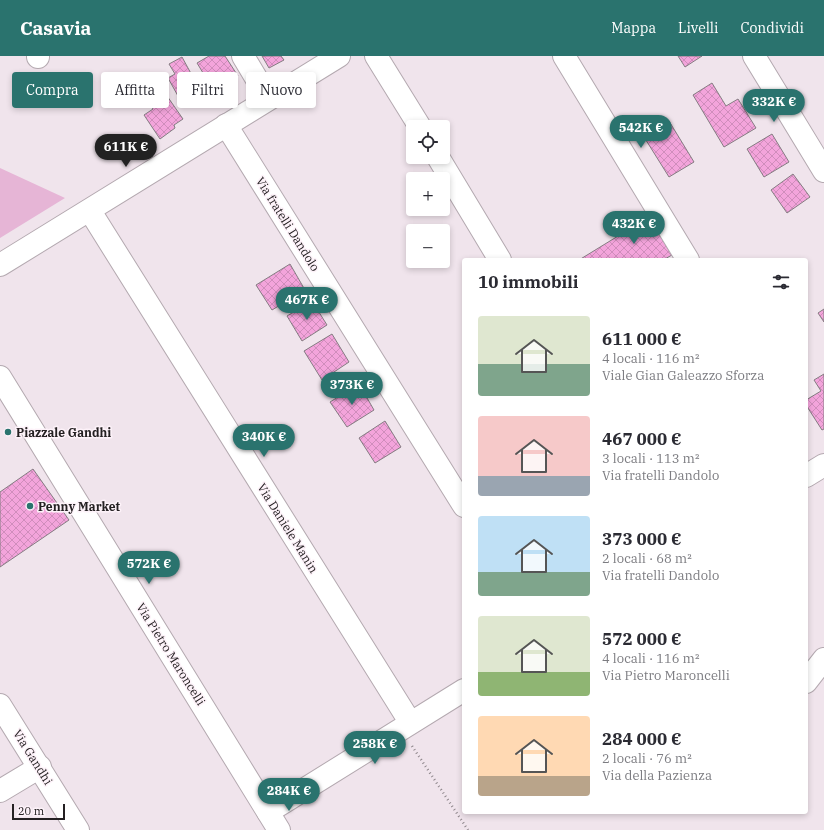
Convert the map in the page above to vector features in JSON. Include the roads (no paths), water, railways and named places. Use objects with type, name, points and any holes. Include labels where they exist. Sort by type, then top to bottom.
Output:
[{"type":"street","points":[[243,56],[253,72]]},
{"type":"street","points":[[311,72],[338,56]]},
{"type":"street","points":[[376,56],[416,120]]},
{"type":"street","points":[[564,56],[687,258]]},
{"type":"street","points":[[754,56],[824,171]]},
{"type":"street","points":[[0,265],[90,211],[252,108]]},
{"type":"street","name":"Via fratelli Dandolo","points":[[226,125],[462,503]]},
{"type":"street","points":[[442,164],[499,258]]},
{"type":"street","name":"Via Daniele Manin","points":[[90,211],[405,725]]},
{"type":"street","name":"Via Pietro Maroncelli","points":[[0,377],[280,830]]},
{"type":"street","points":[[808,679],[824,659]]},
{"type":"street","points":[[268,812],[405,725],[462,691]]},
{"type":"street","name":"Via Gandhi","points":[[0,705],[78,830]]},
{"type":"street","points":[[0,791],[40,767]]},
{"type":"place","name":"Piazzale Gandhi","points":[[8,432]]},
{"type":"place","name":"Penny Market","points":[[30,506]]}]
